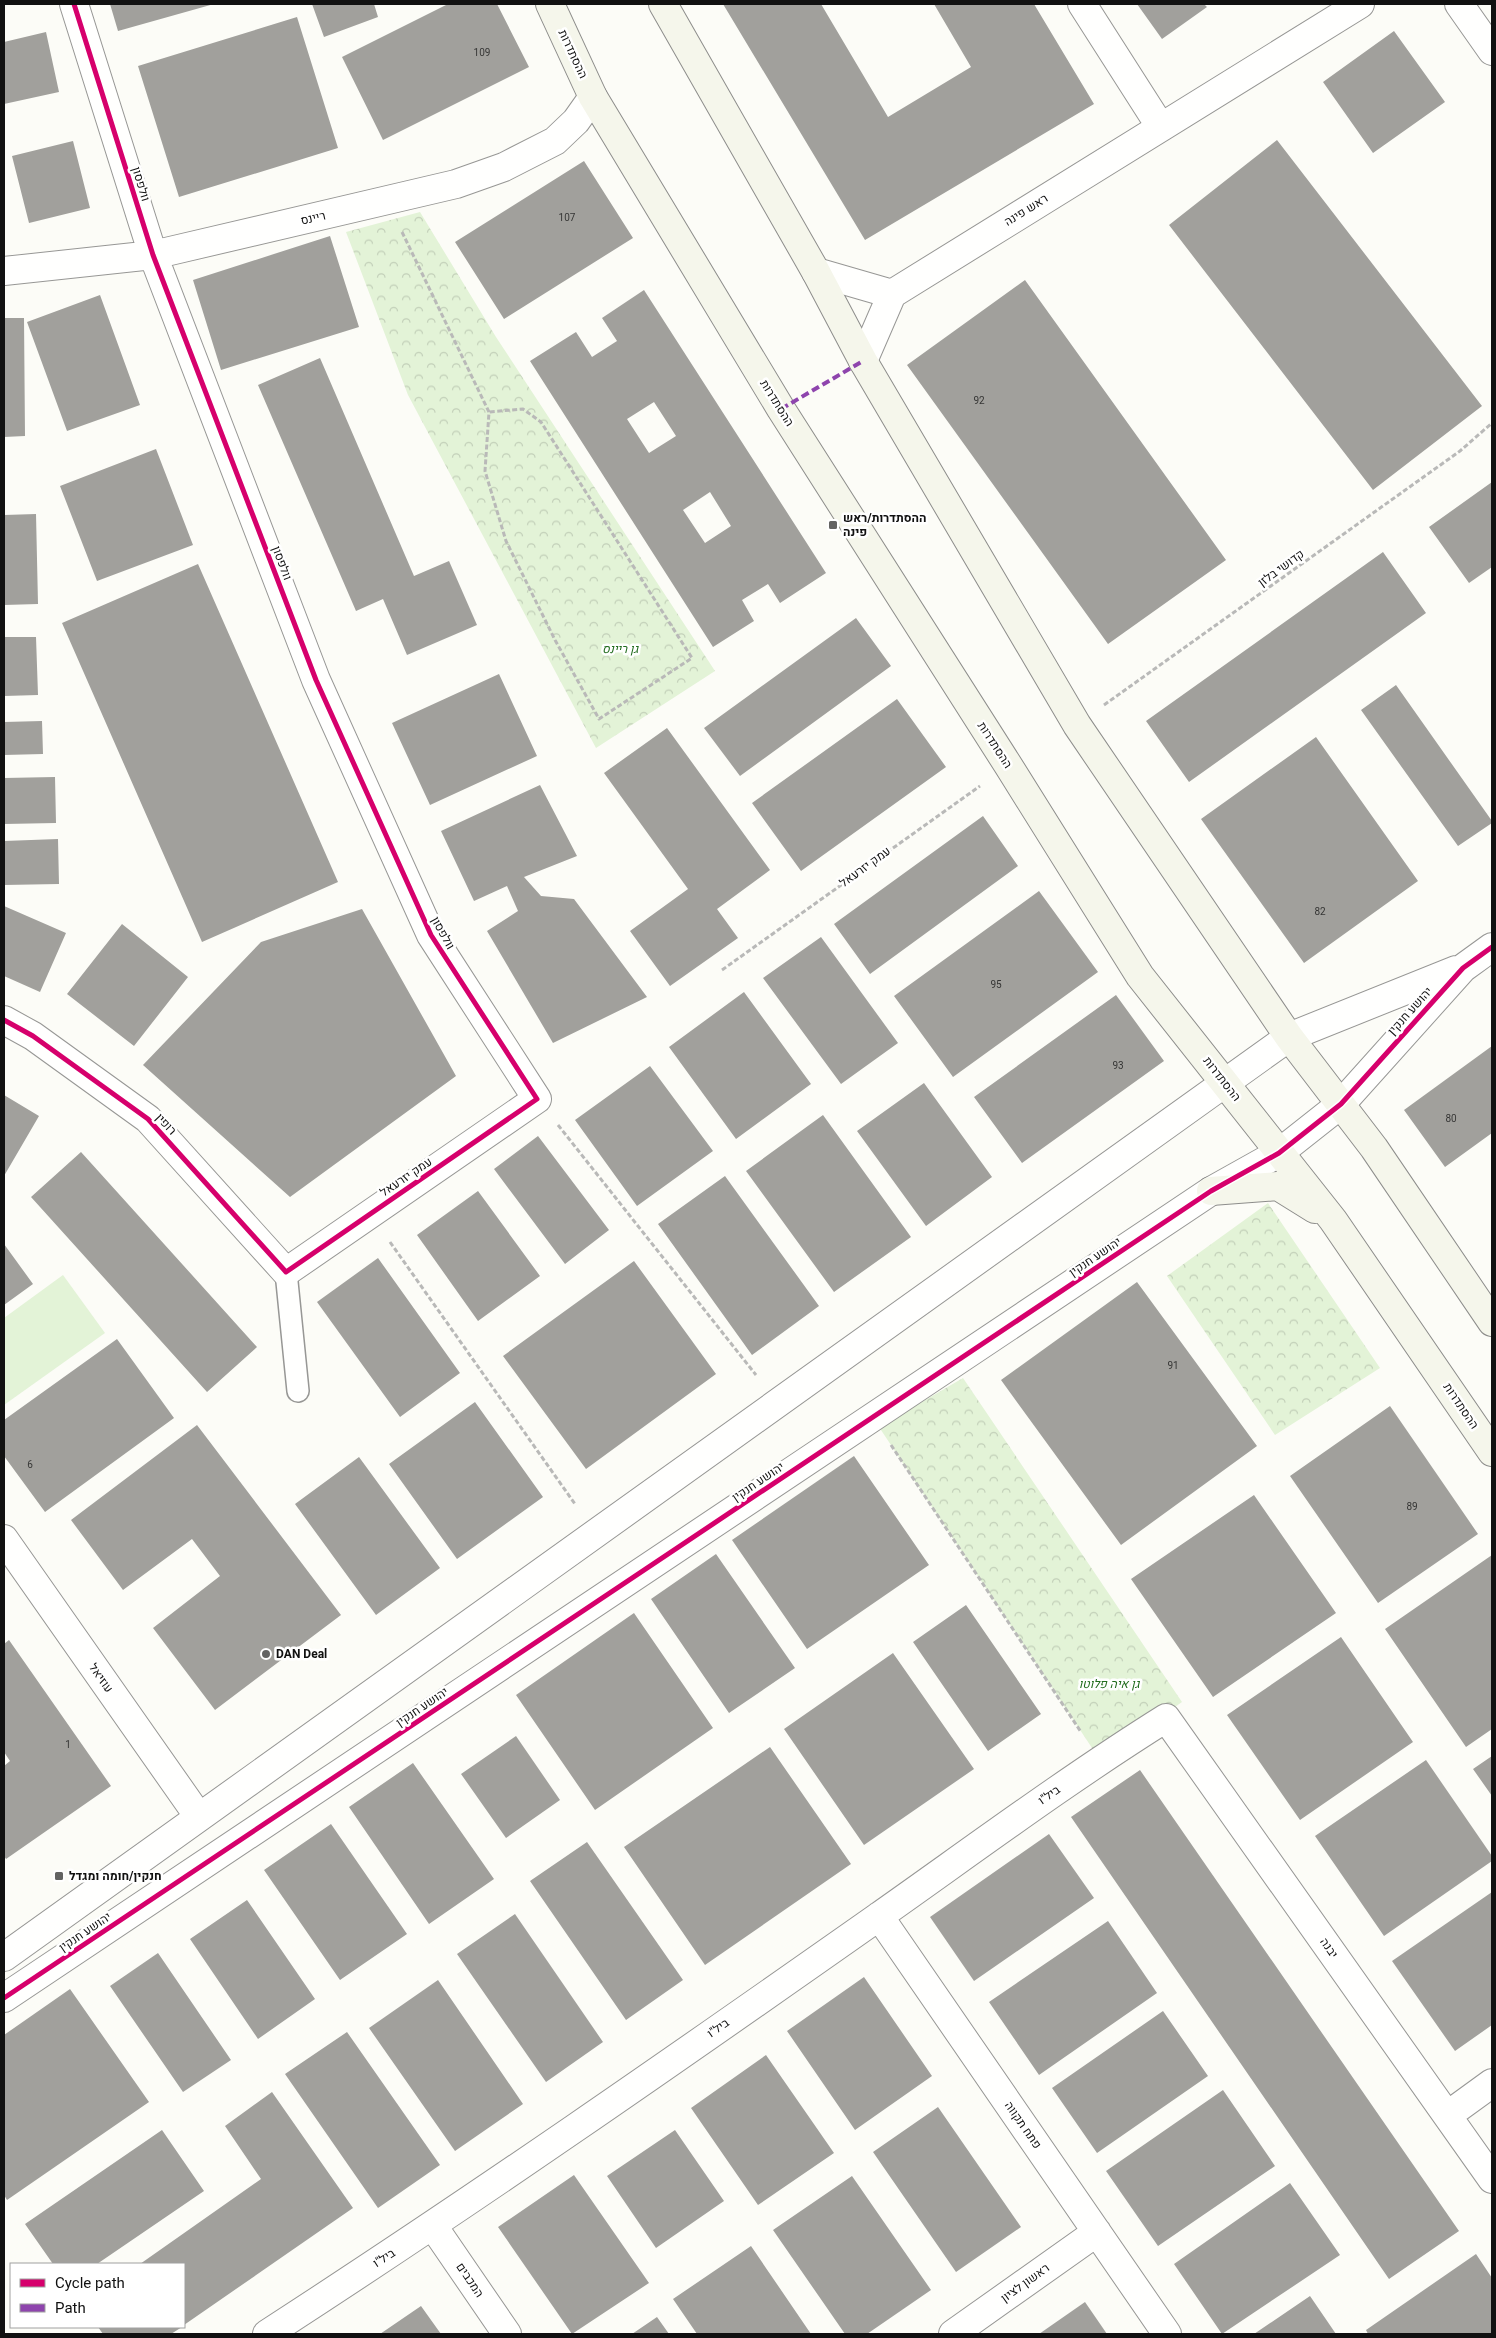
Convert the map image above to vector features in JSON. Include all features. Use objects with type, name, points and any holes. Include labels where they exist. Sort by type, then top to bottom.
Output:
[{"type":"street","name":"וולפסון","points":[[74,4],[153,255],[316,680],[430,935],[538,1099]]},
{"type":"street","name":"ההסתדרות","points":[[550,4],[592,97],[780,410],[1008,765],[1140,976],[1333,1220],[1492,1452]]},
{"type":"street","points":[[663,4],[816,272],[863,361],[1077,725],[1289,1037],[1374,1148],[1492,1322]]},
{"type":"street","points":[[1082,4],[1160,126]]},
{"type":"street","name":"ראש פינה","points":[[892,294],[1160,126],[1360,4]]},
{"type":"street","points":[[1459,4],[1492,51]]},
{"type":"street","name":"ריינס","points":[[4,271],[153,255],[456,184],[504,167],[555,141],[576,121],[592,97]]},
{"type":"street","points":[[816,272],[892,294],[863,361]]},
{"type":"street","name":"יהושע חנקין","points":[[4,1957],[1226,1084],[1289,1037],[1462,968],[1492,947]]},
{"type":"street","name":"יהושע חנקין","points":[[4,1998],[1211,1191],[1279,1152],[1341,1104],[1462,968]]},
{"type":"street","name":"רופין","points":[[4,1020],[33,1036],[148,1119],[286,1272]]},
{"type":"street","name":"עמק יזרעאל","points":[[286,1272],[538,1099]]},
{"type":"street","points":[[1211,1191],[1278,1186],[1333,1220]]},
{"type":"street","name":"עוזיאל","points":[[4,1539],[199,1816]]},
{"type":"street","name":"ביל\"ו","points":[[267,2334],[433,2226],[1100,1760],[1166,1718]]},
{"type":"street","name":"יבנה","points":[[1166,1718],[1492,2179]]},
{"type":"street","name":"פתח תקווה","points":[[879,1916],[1167,2334]]},
{"type":"street","points":[[1448,2115],[1492,2083]]},
{"type":"street","name":"המכבים","points":[[433,2226],[507,2334]]},
{"type":"street","name":"ראשון לציון","points":[[953,2334],[1097,2232]]},
{"type":"lane","points":[[286,1272],[298,1391]]},
{"type":"path","points":[[386,200],[489,412],[485,470],[506,541],[555,640],[599,719],[692,658],[541,422],[522,409],[489,412]]},
{"type":"path","points":[[538,1099],[778,1403]]},
{"type":"path","points":[[370,1214],[596,1533]]},
{"type":"path","points":[[872,1418],[1100,1760]]},
{"type":"green space","name":"גן ריינס","points":[[420,212],[496,337],[715,671],[596,748],[408,395],[346,232]]},
{"type":"green space","points":[[1268,1203],[1380,1368],[1275,1435],[1167,1276]]},
{"type":"green space","points":[[63,1275],[105,1333],[4,1405],[4,1318]]},
{"type":"green space","name":"גן איה פלוטו","points":[[963,1378],[1182,1702],[1100,1760],[879,1427]]},
{"type":"building","points":[[110,4],[214,4],[118,31]]},
{"type":"building","points":[[312,4],[374,4],[378,17],[324,37]]},
{"type":"building","points":[[448,4],[497,4],[529,67],[383,140],[342,57]]},
{"type":"building","points":[[723,4],[821,4],[888,117],[971,67],[934,4],[1034,4],[1094,104],[865,240]]},
{"type":"building","points":[[1137,4],[1204,4],[1207,7],[1162,39]]},
{"type":"building","points":[[297,17],[338,148],[179,197],[138,66]]},
{"type":"building","points":[[1394,31],[1445,102],[1373,153],[1323,82]]},
{"type":"building","points":[[46,32],[59,92],[4,104],[4,42]]},
{"type":"building","points":[[1277,140],[1482,406],[1373,490],[1169,225]]},
{"type":"building","points":[[73,141],[90,208],[29,223],[12,156]]},
{"type":"building","points":[[584,161],[633,238],[504,319],[455,242]]},
{"type":"building","points":[[330,236],[359,327],[221,370],[193,280]]},
{"type":"building","points":[[1025,280],[1226,560],[1108,644],[907,365]]},
{"type":"building","points":[[644,290],[826,573],[780,603],[768,584],[742,600],[754,621],[713,647],[530,361],[576,332],[592,357],[617,341],[602,318]],"holes":[[[654,402],[676,436],[649,453],[627,419]],[[710,492],[731,526],[705,543],[683,510]]]},
{"type":"building","points":[[100,295],[140,405],[67,431],[27,322]]},
{"type":"building","points":[[4,318],[24,318],[25,436],[4,437]]},
{"type":"building","points":[[320,358],[414,576],[449,561],[477,625],[407,655],[383,599],[356,611],[258,385]]},
{"type":"building","points":[[156,449],[193,545],[97,581],[60,486]]},
{"type":"building","points":[[1492,482],[1492,567],[1469,583],[1429,527]]},
{"type":"building","points":[[36,514],[38,604],[4,605],[4,515]]},
{"type":"building","points":[[1383,552],[1426,613],[1189,782],[1146,721]]},
{"type":"building","points":[[198,564],[338,882],[202,942],[62,623]]},
{"type":"building","points":[[856,618],[891,666],[740,776],[704,728]]},
{"type":"building","points":[[4,637],[36,637],[38,695],[4,696]]},
{"type":"building","points":[[499,674],[537,756],[430,805],[392,723]]},
{"type":"building","points":[[1396,685],[1492,821],[1492,823],[1458,846],[1361,710]]},
{"type":"building","points":[[897,699],[946,767],[801,871],[752,803]]},
{"type":"building","points":[[42,721],[43,754],[4,755],[4,722]]},
{"type":"building","points":[[667,728],[770,870],[717,909],[738,938],[670,986],[630,931],[688,889],[604,773]]},
{"type":"building","points":[[1316,737],[1418,881],[1304,963],[1201,819]]},
{"type":"building","points":[[55,777],[56,823],[4,824],[4,778]]},
{"type":"building","points":[[540,785],[577,856],[524,877],[541,896],[574,899],[647,997],[553,1043],[487,931],[518,911],[507,886],[474,901],[441,831]]},
{"type":"building","points":[[983,816],[1018,866],[870,974],[834,924]]},
{"type":"building","points":[[58,839],[59,884],[4,885],[4,841]]},
{"type":"building","points":[[1039,891],[1098,972],[953,1077],[894,996]]},
{"type":"building","points":[[4,906],[66,933],[40,992],[4,976]]},
{"type":"building","points":[[362,909],[456,1076],[290,1197],[143,1065],[261,942]]},
{"type":"building","points":[[122,924],[188,977],[134,1046],[67,994]]},
{"type":"building","points":[[821,937],[898,1043],[841,1084],[763,978]]},
{"type":"building","points":[[744,992],[811,1084],[736,1139],[669,1047]]},
{"type":"building","points":[[1116,995],[1164,1061],[1022,1163],[974,1097]]},
{"type":"building","points":[[1492,1046],[1492,1133],[1445,1167],[1404,1110]]},
{"type":"building","points":[[650,1066],[713,1151],[637,1206],[575,1120]]},
{"type":"building","points":[[924,1083],[992,1177],[926,1226],[857,1131]]},
{"type":"building","points":[[4,1095],[39,1116],[4,1176]]},
{"type":"building","points":[[823,1115],[911,1237],[834,1292],[746,1171]]},
{"type":"building","points":[[538,1136],[609,1230],[565,1264],[494,1169]]},
{"type":"building","points":[[81,1152],[257,1347],[207,1392],[31,1197]]},
{"type":"building","points":[[725,1176],[819,1306],[752,1355],[658,1224]]},
{"type":"building","points":[[478,1191],[540,1276],[478,1321],[417,1235]]},
{"type":"building","points":[[4,1244],[33,1284],[4,1305]]},
{"type":"building","points":[[378,1258],[460,1373],[400,1417],[317,1302]]},
{"type":"building","points":[[634,1261],[716,1374],[586,1469],[503,1356]]},
{"type":"building","points":[[1137,1282],[1257,1446],[1121,1545],[1001,1380]]},
{"type":"building","points":[[117,1339],[174,1418],[45,1512],[4,1456],[4,1420]]},
{"type":"building","points":[[475,1402],[543,1497],[457,1559],[389,1464]]},
{"type":"building","points":[[1390,1406],[1478,1534],[1378,1603],[1290,1476]]},
{"type":"building","points":[[197,1425],[341,1615],[215,1710],[153,1628],[220,1576],[192,1539],[123,1590],[71,1520]]},
{"type":"building","points":[[854,1456],[929,1565],[807,1649],[732,1540]]},
{"type":"building","points":[[359,1457],[440,1568],[376,1615],[295,1504]]},
{"type":"building","points":[[1254,1495],[1336,1613],[1213,1697],[1131,1579]]},
{"type":"building","points":[[716,1554],[795,1668],[729,1713],[651,1599]]},
{"type":"building","points":[[1492,1555],[1492,1729],[1466,1747],[1385,1629]]},
{"type":"building","points":[[966,1605],[1041,1714],[988,1751],[913,1642]]},
{"type":"building","points":[[634,1613],[713,1728],[595,1810],[516,1695]]},
{"type":"building","points":[[1341,1637],[1413,1742],[1300,1820],[1227,1715]]},
{"type":"building","points":[[9,1640],[111,1786],[6,1859],[4,1856],[4,1766],[10,1761],[4,1752],[4,1644]]},
{"type":"building","points":[[893,1653],[974,1769],[864,1845],[784,1729]]},
{"type":"building","points":[[516,1736],[560,1800],[506,1838],[461,1774]]},
{"type":"building","points":[[770,1747],[851,1864],[705,1965],[624,1847]]},
{"type":"building","points":[[1492,1756],[1492,1796],[1473,1769]]},
{"type":"building","points":[[1426,1760],[1492,1856],[1492,1861],[1384,1936],[1315,1836]]},
{"type":"building","points":[[413,1763],[494,1879],[429,1924],[349,1807]]},
{"type":"building","points":[[1140,1770],[1459,2231],[1389,2279],[1071,1817]]},
{"type":"building","points":[[331,1824],[407,1934],[340,1980],[264,1870]]},
{"type":"building","points":[[1049,1834],[1094,1898],[974,1981],[930,1917]]},
{"type":"building","points":[[587,1842],[683,1980],[626,2020],[530,1881]]},
{"type":"building","points":[[1492,1892],[1492,2025],[1455,2051],[1392,1961]]},
{"type":"building","points":[[247,1900],[315,1999],[258,2039],[190,1939]]},
{"type":"building","points":[[515,1914],[603,2042],[546,2082],[457,1954]]},
{"type":"building","points":[[1108,1921],[1157,1993],[1039,2075],[989,2002]]},
{"type":"building","points":[[158,1953],[231,2060],[183,2092],[110,1986]]},
{"type":"building","points":[[864,1977],[932,2076],[855,2130],[787,2031]]},
{"type":"building","points":[[438,1980],[523,2104],[455,2151],[369,2028]]},
{"type":"building","points":[[70,1989],[149,2102],[7,2200],[4,2195],[4,2035]]},
{"type":"building","points":[[1163,2011],[1208,2076],[1097,2153],[1052,2088]]},
{"type":"building","points":[[347,2032],[440,2165],[378,2208],[285,2074]]},
{"type":"building","points":[[766,2055],[834,2153],[758,2205],[691,2108]]},
{"type":"building","points":[[1223,2090],[1275,2166],[1158,2246],[1106,2171]]},
{"type":"building","points":[[272,2092],[353,2208],[185,2324],[185,2263],[141,2263],[261,2179],[225,2126]]},
{"type":"building","points":[[938,2107],[1021,2227],[956,2272],[873,2152]]},
{"type":"building","points":[[162,2130],[204,2191],[98,2263],[52,2263],[25,2224]]},
{"type":"building","points":[[675,2130],[724,2201],[656,2248],[607,2176]]},
{"type":"building","points":[[574,2175],[649,2283],[572,2334],[498,2227]]},
{"type":"building","points":[[852,2176],[931,2290],[867,2334],[845,2334],[773,2230]]},
{"type":"building","points":[[1290,2183],[1340,2255],[1222,2334],[1174,2264]]},
{"type":"building","points":[[751,2246],[811,2334],[697,2334],[673,2299]]},
{"type":"building","points":[[1476,2254],[1492,2278],[1492,2334],[1368,2334],[1366,2330]]},
{"type":"building","points":[[1310,2296],[1336,2334],[1254,2334]]},
{"type":"building","points":[[1085,2302],[1107,2334],[1039,2334]]},
{"type":"building","points":[[421,2306],[441,2334],[380,2334]]},
{"type":"building","points":[[657,2317],[669,2334],[632,2334]]},
{"type":"building","points":[[99,2328],[180,2328],[171,2334],[103,2334]]},
{"type":"marked path","points":[[781,409],[863,361]]},
{"type":"cycle path","points":[[4,1020],[33,1036],[148,1119],[286,1272],[537,1099],[431,935],[316,680],[153,255],[74,4]]},
{"type":"cycle path","points":[[4,1998],[1211,1191],[1279,1153],[1341,1104],[1463,968],[1492,947]]},
{"type":"place","name":"ההסתדרות/ראש פינה","points":[[833,525]]},
{"type":"place","name":"DAN Deal","points":[[266,1654]]},
{"type":"place","name":"חנקין/חומה ומגדל","points":[[59,1876]]}]
